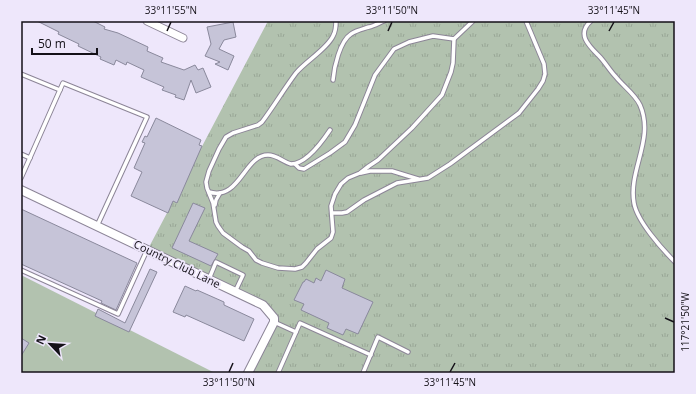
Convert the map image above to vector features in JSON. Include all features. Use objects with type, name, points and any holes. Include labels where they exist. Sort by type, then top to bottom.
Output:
[{"type":"street","points":[[147,21],[183,38]]},
{"type":"street","name":"Country Club Lane","points":[[21,190],[263,306],[274,318],[274,322]]},
{"type":"street","points":[[248,373],[274,322]]},
{"type":"lane","points":[[336,21],[336,29],[330,41],[307,61],[296,74],[262,122],[258,125],[233,133],[222,142],[207,176],[206,182],[214,209],[216,222],[220,230],[249,251],[256,260],[271,267],[289,269],[302,267],[317,249],[331,238],[333,232],[331,206],[337,191],[348,178],[370,171],[392,171],[419,179]]},
{"type":"lane","points":[[333,80],[334,68],[348,36],[361,29],[371,27],[384,21]]},
{"type":"lane","points":[[360,173],[396,144],[442,94],[453,63],[454,39],[473,21]]},
{"type":"lane","points":[[332,213],[337,214],[347,212],[364,200],[397,183],[428,178],[443,169],[515,117],[538,89],[543,81],[546,69],[526,21]]},
{"type":"lane","points":[[591,21],[584,33],[585,40],[639,103],[645,123],[642,148],[633,191],[633,202],[636,212],[660,245],[675,262]]},
{"type":"lane","points":[[209,192],[215,194],[231,187],[240,179],[252,162],[258,157],[270,155],[275,156],[287,163],[295,164],[299,168],[304,169],[330,153],[345,142],[355,125],[375,75],[394,49],[428,36],[454,39]]},
{"type":"lane","points":[[21,74],[60,90]]},
{"type":"lane","points":[[21,178],[63,83],[147,117],[97,226]]},
{"type":"lane","points":[[295,164],[316,148],[330,130]]},
{"type":"lane","points":[[21,154],[30,158]]},
{"type":"lane","points":[[214,209],[216,200],[221,192]]},
{"type":"lane","points":[[21,270],[118,314],[148,250]]},
{"type":"lane","points":[[209,279],[216,262],[243,275],[235,292]]},
{"type":"lane","points":[[274,322],[296,332]]},
{"type":"lane","points":[[278,373],[300,323],[370,355]]},
{"type":"lane","points":[[363,373],[378,337],[408,352]]},
{"type":"green space","points":[[268,21],[675,21],[675,373],[248,373],[271,323],[269,311],[148,249]]},
{"type":"green space","points":[[21,275],[215,373],[21,373]]},
{"type":"building","points":[[37,21],[93,21],[105,27],[104,29],[118,33],[148,47],[147,51],[163,58],[161,62],[184,70],[195,65],[198,70],[203,68],[211,87],[196,93],[191,80],[184,100],[175,97],[176,95],[162,90],[164,87],[141,77],[144,70],[127,62],[126,65],[116,60],[114,65],[100,59],[101,57],[78,46],[79,44],[58,34],[59,32]]},
{"type":"building","points":[[233,22],[236,37],[224,40],[219,49],[234,56],[228,70],[215,64],[220,62],[205,56],[211,44],[207,27]]},
{"type":"building","points":[[156,118],[201,140],[199,145],[202,146],[177,203],[173,201],[168,213],[131,196],[142,172],[134,168],[145,143],[142,142],[145,136],[147,137]]},
{"type":"building","points":[[193,203],[205,208],[189,241],[218,254],[211,266],[172,248]]},
{"type":"building","points":[[21,209],[137,263],[116,310],[101,303],[102,301],[21,264]]},
{"type":"building","points":[[150,269],[157,272],[129,332],[95,316],[98,309],[125,323]]},
{"type":"building","points":[[326,270],[345,279],[342,288],[373,302],[358,334],[346,329],[343,335],[327,328],[329,323],[301,310],[304,304],[294,300],[306,279],[314,283],[316,278],[321,281]]},
{"type":"building","points":[[185,286],[224,302],[224,305],[254,319],[244,341],[186,315],[185,317],[173,312]]},
{"type":"building","points":[[21,338],[29,343],[21,356]]}]
